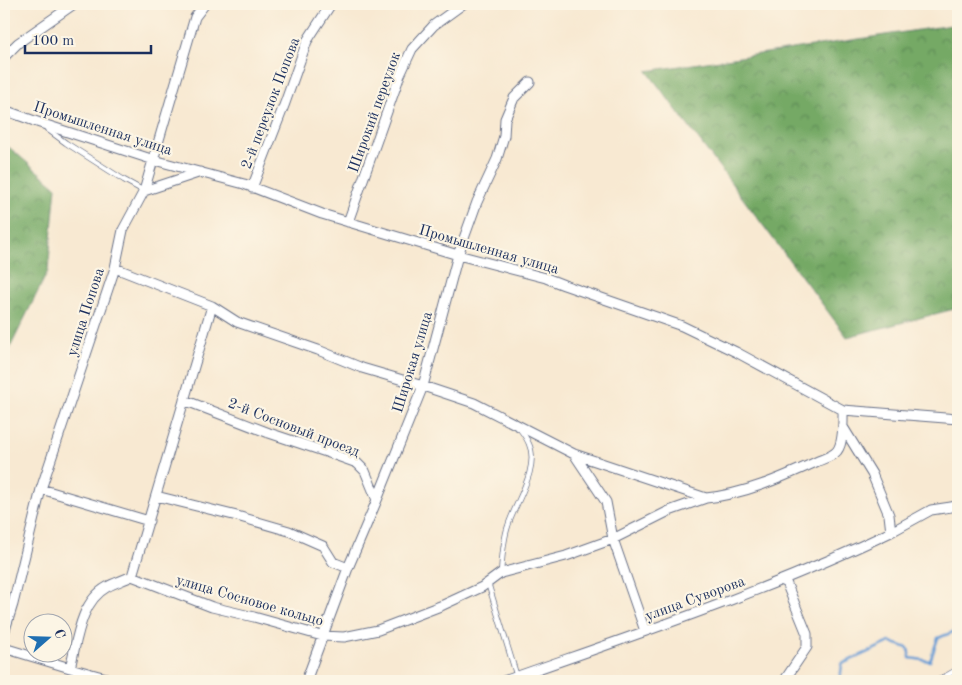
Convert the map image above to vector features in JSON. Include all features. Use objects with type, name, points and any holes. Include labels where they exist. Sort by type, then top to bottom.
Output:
[{"type":"street","points":[[4,57],[18,43],[74,4]]},
{"type":"street","name":"улица Попова","points":[[4,634],[41,490],[115,268],[123,230],[144,191],[195,17],[205,4]]},
{"type":"street","name":"2-й переулок Попова","points":[[252,188],[308,41],[332,4]]},
{"type":"street","name":"Широкий переулок","points":[[348,222],[400,75],[412,50],[434,25],[463,4]]},
{"type":"street","name":"Широкая улица","points":[[306,681],[348,568],[423,386],[458,255],[477,202],[497,159],[504,136],[505,119],[514,98],[530,82]]},
{"type":"street","name":"Промышленная улица","points":[[4,110],[154,160],[244,184],[322,214],[458,255],[546,278],[682,326],[736,352],[843,410],[958,419]]},
{"type":"street","points":[[144,191],[201,172]]},
{"type":"street","name":"улица Сосновое кольцо","points":[[115,268],[212,306],[237,322],[318,350],[362,368],[474,403],[574,454],[706,498]]},
{"type":"street","points":[[70,668],[84,614],[93,598],[106,588],[132,576],[212,306]]},
{"type":"street","name":"2-й Сосновый проезд","points":[[184,400],[357,464],[365,471],[377,500]]},
{"type":"street","name":"улица Сосновое кольцо","points":[[132,576],[212,606],[322,636],[344,637],[378,630],[443,605],[482,587],[501,573],[566,556],[613,539],[669,510],[706,498],[722,496],[758,486],[830,456],[837,452],[840,444],[843,410]]},
{"type":"street","points":[[843,427],[872,474],[889,515],[891,532]]},
{"type":"street","points":[[574,454],[606,502],[613,539],[645,631]]},
{"type":"street","points":[[41,490],[149,520]]},
{"type":"street","points":[[156,496],[288,531],[323,546],[333,562],[348,568]]},
{"type":"street","name":"улица Суворова","points":[[510,680],[785,580],[854,550],[931,510],[951,508],[958,505]]},
{"type":"street","points":[[784,681],[807,647],[807,634],[785,580]]},
{"type":"street","points":[[4,648],[118,681]]},
{"type":"lane","points":[[40,123],[66,143],[144,191]]},
{"type":"lane","points":[[501,573],[507,527],[530,471],[532,457],[530,446],[518,426]]},
{"type":"lane","points":[[488,582],[510,680]]},
{"type":"lane","points":[[937,681],[958,669]]},
{"type":"green space","points":[[958,24],[958,308],[847,337],[647,71]]},
{"type":"green space","points":[[4,145],[56,187],[48,271],[4,360]]},
{"type":"waterway","points":[[840,681],[842,664],[890,642],[908,648],[910,658],[930,661],[938,638],[958,630]]}]
